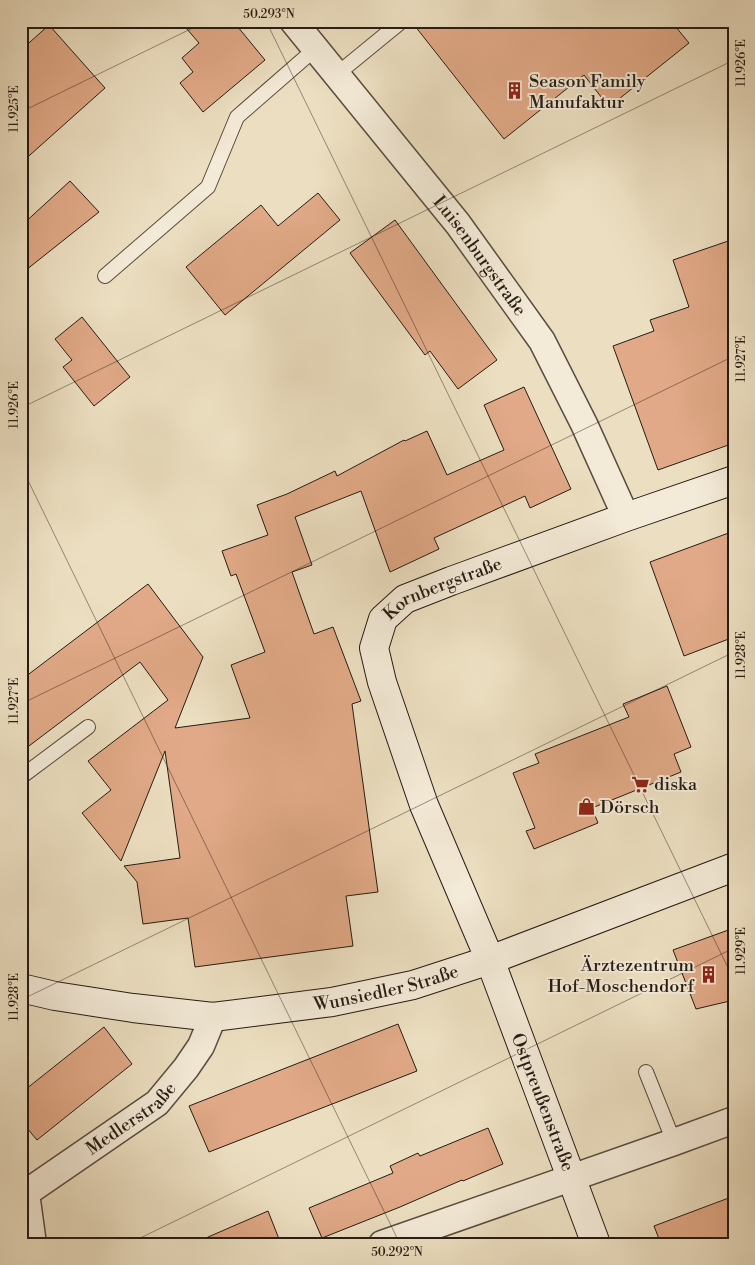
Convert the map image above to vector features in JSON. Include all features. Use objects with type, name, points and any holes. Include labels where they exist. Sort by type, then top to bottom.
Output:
[{"type":"street","name":"Luisenburgstraße","points":[[293,21],[458,224],[542,341],[584,424],[626,517]]},
{"type":"street","name":"Kornbergstraße","points":[[490,960],[424,805],[382,682],[374,648],[383,619],[406,599],[451,581],[734,480]]},
{"type":"street","name":"Wunsiedler Straße","points":[[21,988],[55,996],[133,1008],[213,1016],[332,1002],[413,985],[490,960],[734,867]]},
{"type":"street","name":"Ostpreußenstraße","points":[[490,960],[596,1244]]},
{"type":"street","name":"Medlerstraße","points":[[24,1193],[157,1103],[186,1068],[201,1046],[213,1016]]},
{"type":"street","points":[[382,1244],[734,1120]]},
{"type":"street","points":[[24,1193],[33,1244]]},
{"type":"lane","points":[[336,75],[402,21]]},
{"type":"lane","points":[[105,276],[208,187],[237,117],[316,49]]},
{"type":"lane","points":[[21,777],[88,727]]},
{"type":"lane","points":[[646,1072],[674,1142]]},
{"type":"building","points":[[180,21],[233,21],[265,60],[203,112],[180,83],[193,72],[182,58],[199,43]]},
{"type":"building","name":"Season Family Manufaktur","points":[[411,21],[671,21],[689,43],[609,107],[584,75],[504,139]]},
{"type":"building","points":[[49,25],[105,88],[21,163],[21,50]]},
{"type":"building","points":[[70,181],[99,212],[21,274],[21,226]]},
{"type":"building","points":[[318,193],[340,220],[225,315],[186,267],[261,205],[278,226]]},
{"type":"building","points":[[395,220],[497,360],[458,389],[430,351],[425,355],[350,253]]},
{"type":"building","points":[[734,239],[734,443],[658,470],[613,346],[654,331],[650,320],[689,307],[673,260]]},
{"type":"building","points":[[82,317],[130,377],[94,406],[63,367],[72,360],[55,339]]},
{"type":"building","points":[[524,387],[571,489],[530,508],[525,496],[434,538],[439,549],[390,572],[361,491],[295,517],[312,565],[292,572],[314,634],[333,627],[361,701],[352,704],[378,892],[346,896],[353,946],[195,967],[188,918],[143,924],[137,882],[124,866],[180,858],[165,751],[121,861],[82,813],[111,790],[88,761],[168,700],[140,662],[21,752],[21,680],[148,584],[203,657],[175,728],[250,718],[231,665],[265,652],[236,574],[231,576],[222,551],[268,535],[257,505],[287,494],[335,471],[337,476],[404,440],[427,431],[447,475],[504,450],[484,405]]},
{"type":"building","points":[[734,531],[734,637],[684,656],[650,562]]},
{"type":"building","points":[[667,686],[691,747],[674,754],[681,772],[592,808],[598,823],[534,849],[526,831],[535,828],[513,773],[539,763],[535,754],[629,717],[623,704]]},
{"type":"building","name":"Ärztezentrum Hof-Moschendorf","points":[[734,928],[734,1000],[696,1009],[673,950]]},
{"type":"building","points":[[398,1024],[417,1071],[209,1152],[189,1106]]},
{"type":"building","points":[[104,1027],[132,1064],[37,1140],[21,1121],[21,1093]]},
{"type":"building","points":[[488,1128],[503,1164],[322,1238],[309,1208],[393,1173],[390,1166],[418,1153],[420,1156]]},
{"type":"building","points":[[734,1196],[734,1244],[661,1244],[654,1226]]},
{"type":"building","points":[[268,1211],[281,1244],[192,1244]]},
{"type":"place","name":"Season Family Manufaktur","points":[[515,91]]},
{"type":"place","name":"diska","points":[[640,784]]},
{"type":"place","name":"Dörsch","points":[[586,807]]},
{"type":"place","name":"Ärztezentrum Hof-Moschendorf","points":[[708,975]]}]
